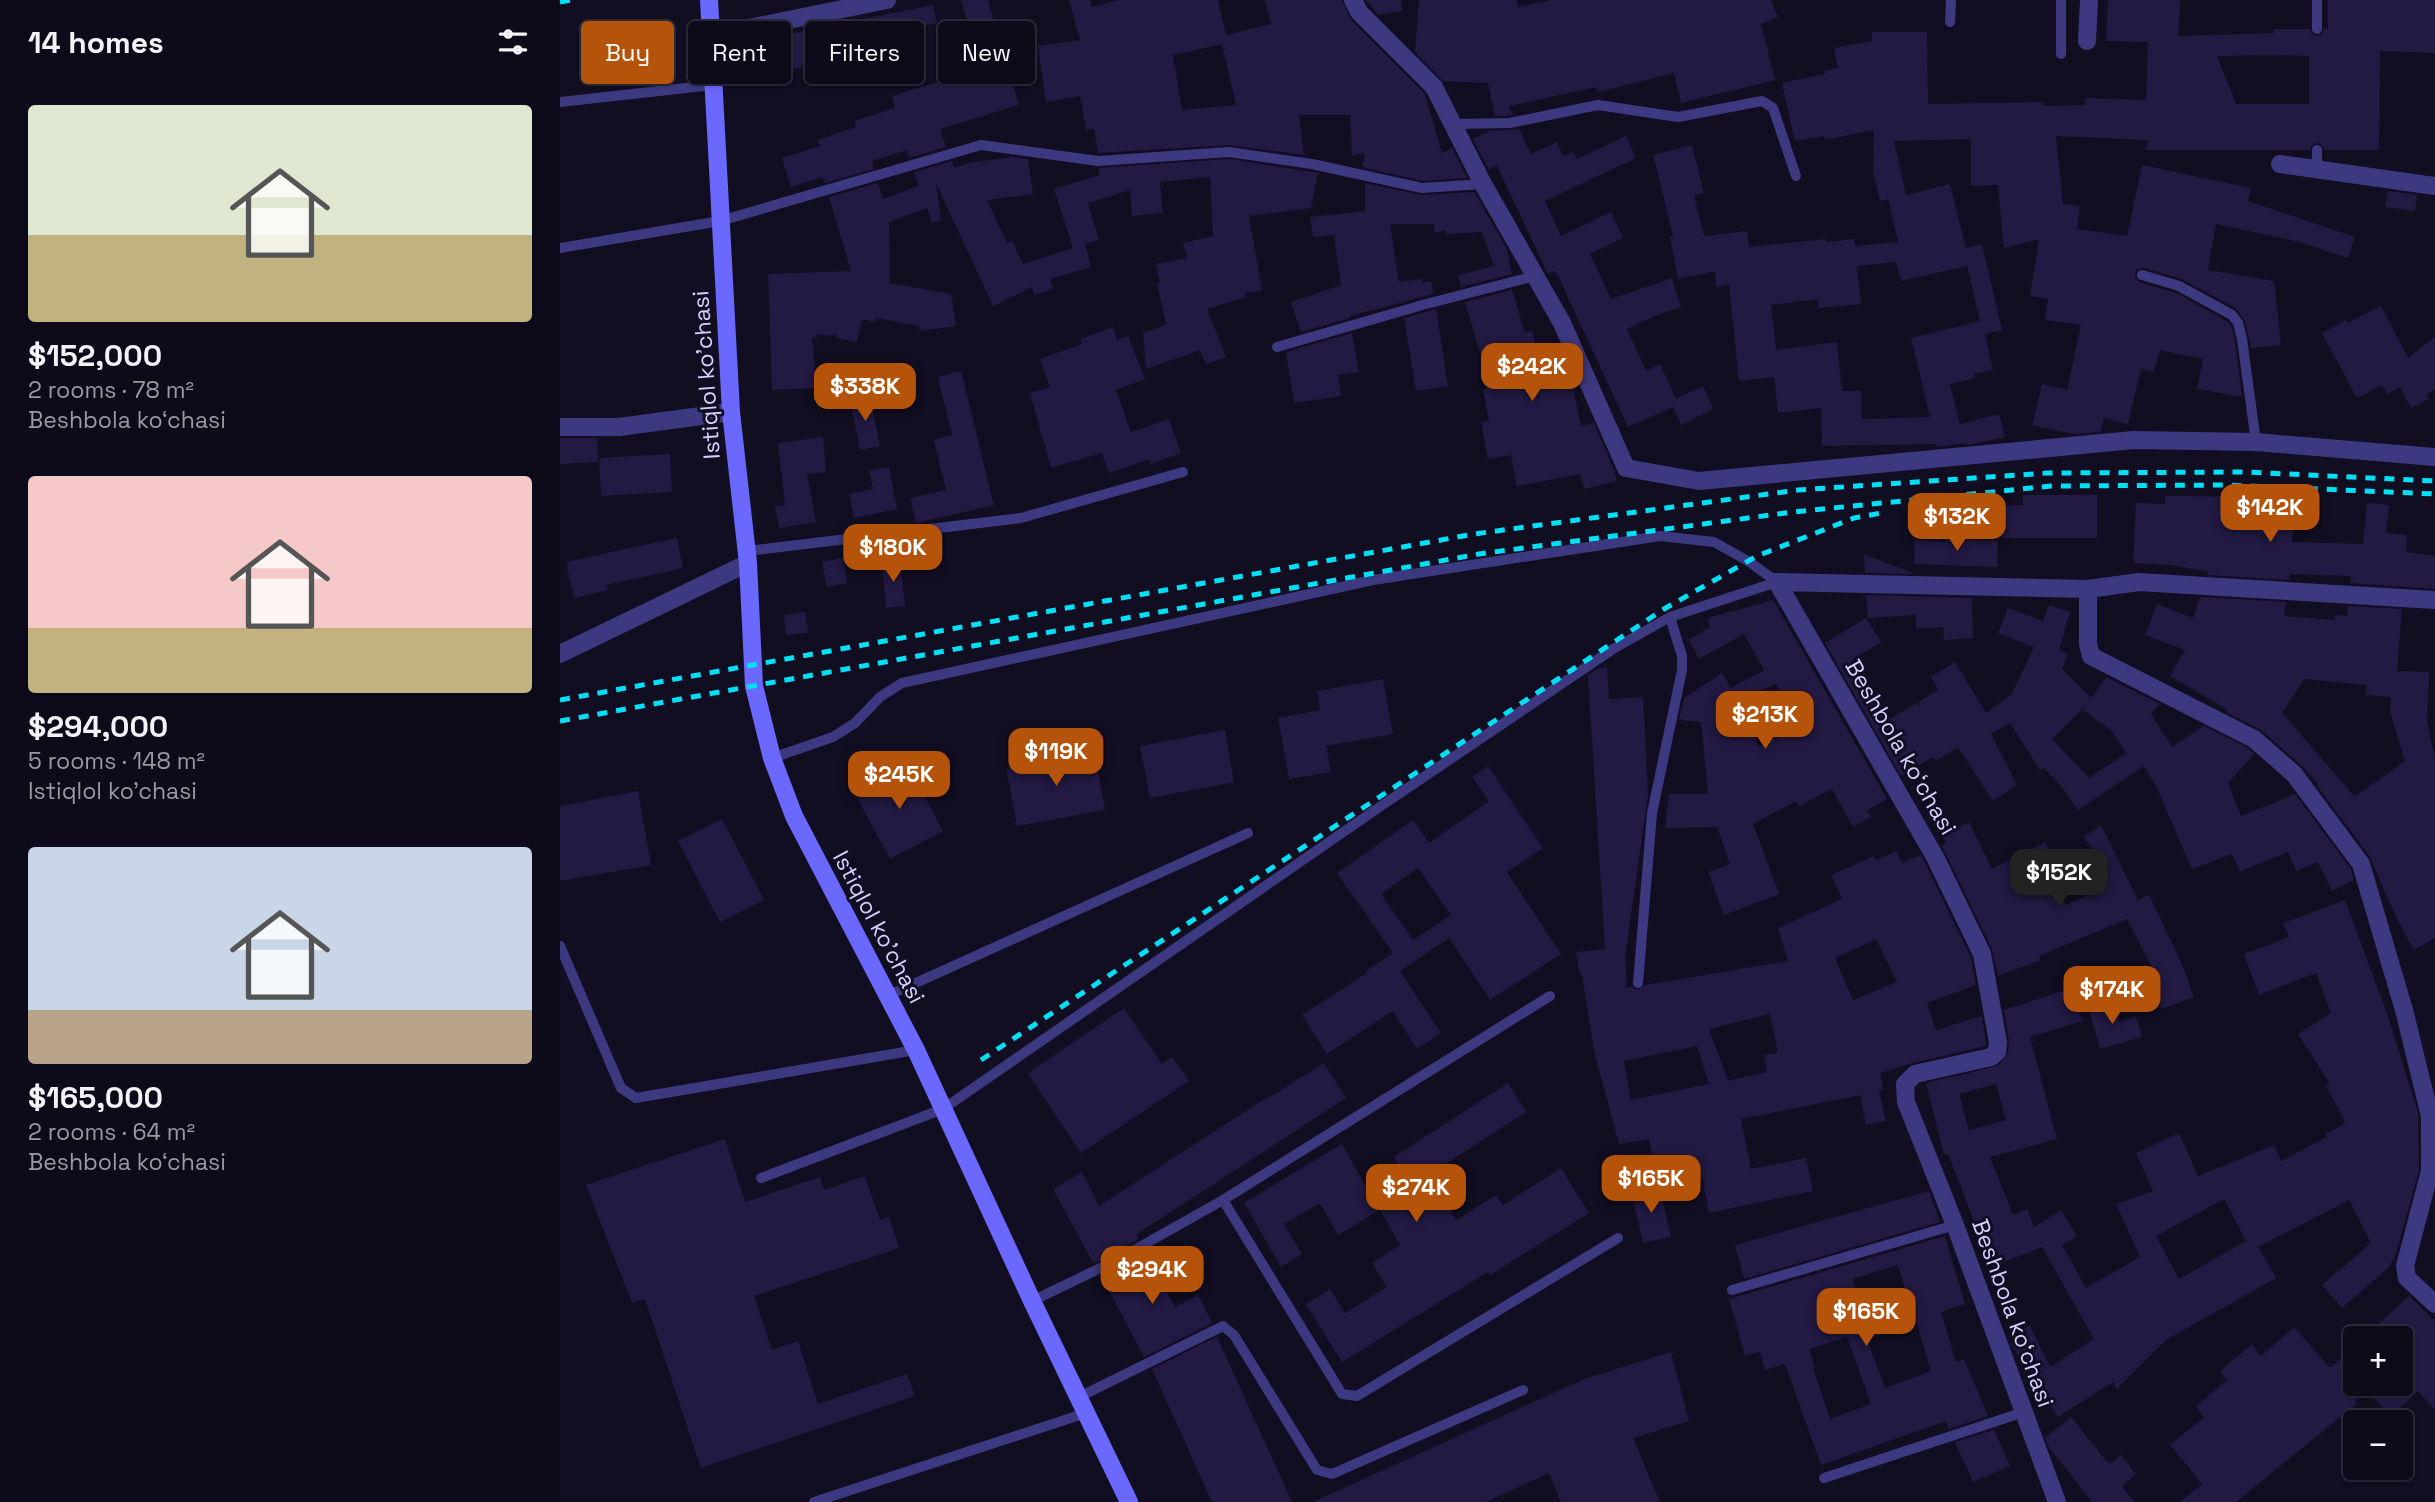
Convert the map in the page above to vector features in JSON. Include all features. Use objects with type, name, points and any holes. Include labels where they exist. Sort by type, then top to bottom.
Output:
[{"type":"main road","name":"Istiqlol ko'chasi","points":[[709,0],[710,21]]},
{"type":"main road","name":"Istiqlol ko'chasi","points":[[713,85],[731,412],[748,557],[754,686],[772,758],[794,816],[916,1050],[1129,1502]]},
{"type":"street","points":[[784,21],[887,0]]},
{"type":"street","points":[[1353,0],[1359,12],[1434,87],[1483,184],[1562,323],[1626,468],[1699,481],[2134,440],[2256,442],[2435,457]]},
{"type":"street","points":[[2087,41],[2089,0]]},
{"type":"street","points":[[2280,164],[2435,186]]},
{"type":"street","points":[[560,427],[619,428],[731,412]]},
{"type":"street","points":[[560,654],[748,557]]},
{"type":"street","points":[[1777,582],[2088,589],[2139,582],[2435,600]]},
{"type":"street","name":"Beshbola koʻchasi","points":[[1777,582],[1935,857],[1982,954],[1998,1042],[1997,1052],[1991,1057],[1915,1074],[1905,1084],[1906,1102],[1955,1225],[2057,1502]]},
{"type":"street","points":[[2088,589],[2088,644],[2091,656],[2254,738],[2294,774],[2361,864],[2404,1010],[2430,1116],[2431,1171],[2406,1266],[2407,1278],[2435,1304]]},
{"type":"lane","points":[[1950,22],[1951,0]]},
{"type":"lane","points":[[2061,0],[2061,54]]},
{"type":"lane","points":[[2317,0],[2317,29]]},
{"type":"lane","points":[[560,102],[713,85]]},
{"type":"lane","points":[[1452,124],[1510,123],[1598,105],[1678,117],[1762,101],[1773,108],[1796,176]]},
{"type":"lane","points":[[560,248],[720,221],[981,145],[1098,161],[1229,152],[1312,164],[1422,188],[1483,184]]},
{"type":"lane","points":[[2317,150],[2317,169]]},
{"type":"lane","points":[[2142,275],[2179,286],[2232,315],[2238,323],[2256,442]]},
{"type":"lane","points":[[1277,347],[1535,276]]},
{"type":"lane","points":[[748,557],[1021,518],[1182,472]]},
{"type":"lane","points":[[772,758],[833,737],[855,723],[880,698],[902,682],[1373,580],[1660,536],[1714,542],[1748,561],[1777,582]]},
{"type":"lane","points":[[761,1178],[943,1109],[1602,656],[1670,617],[1777,582]]},
{"type":"lane","points":[[1638,982],[1652,813],[1682,670],[1682,656],[1670,617]]},
{"type":"lane","points":[[887,996],[1248,833]]},
{"type":"lane","points":[[560,946],[621,1088],[636,1098],[916,1050]]},
{"type":"lane","points":[[1032,1301],[1113,1262],[1223,1200],[1550,996]]},
{"type":"lane","points":[[1223,1200],[1342,1394],[1357,1395],[1618,1238]]},
{"type":"lane","points":[[1732,1290],[1955,1225]]},
{"type":"lane","points":[[814,1502],[1082,1405],[1223,1326],[1234,1335],[1317,1471],[1332,1474],[1523,1391]]},
{"type":"lane","points":[[1824,1478],[2024,1412]]},
{"type":"building","points":[[961,0],[988,0],[994,21],[967,21]]},
{"type":"building","points":[[1069,0],[1090,0],[1092,7],[1118,0],[1218,0],[1226,35],[1271,24],[1265,0],[1342,0],[1351,20],[1425,94],[1442,153],[1452,148],[1467,178],[1423,181],[1365,168],[1362,165],[1365,154],[1352,155],[1350,115],[1299,115],[1304,155],[1229,145],[1098,153],[1094,129],[1086,130],[1080,96],[1046,102],[1038,46],[1080,40]],"holes":[[[1222,44],[1236,105],[1182,110],[1173,55]]]},
{"type":"building","points":[[1366,0],[1401,0],[1402,11],[1378,15]]},
{"type":"building","points":[[1419,0],[1517,0],[1518,7],[1550,0],[1771,0],[1778,17],[1761,24],[1775,80],[1681,103],[1674,73],[1598,92],[1596,87],[1509,106],[1513,115],[1495,116],[1488,83],[1443,81],[1415,52]]},
{"type":"building","points":[[2108,0],[2180,0],[2178,36],[2310,29],[2316,36],[2328,29],[2328,0],[2435,0],[2435,53],[2380,51],[2379,150],[2324,150],[2321,144],[2316,143],[2310,150],[2146,150],[2148,140],[2056,136],[2063,204],[2080,206],[2077,229],[2127,236],[2142,165],[2251,188],[2248,201],[2355,237],[2348,258],[2300,242],[2216,224],[2208,270],[2274,281],[2281,345],[2251,348],[2245,321],[2236,308],[2181,279],[2144,268],[2136,270],[2135,277],[2139,282],[2176,293],[2227,321],[2235,340],[2242,397],[2197,389],[2203,359],[2160,350],[2154,372],[2141,369],[2128,424],[2104,418],[2101,432],[2073,434],[2032,425],[2042,384],[2067,390],[2081,325],[2045,320],[2048,299],[2030,296],[2039,239],[2004,248],[1998,185],[1971,186],[1971,139],[1894,141],[1906,195],[1950,184],[1966,248],[1982,244],[2002,330],[1985,334],[1993,370],[1950,384],[1960,424],[1999,414],[2005,437],[1937,447],[1936,444],[1822,446],[1821,408],[1778,413],[1774,377],[1739,381],[1729,285],[1716,287],[1715,271],[1678,279],[1670,237],[1673,236],[1653,155],[1692,145],[1704,193],[1694,195],[1704,236],[1747,231],[1749,247],[1826,239],[1827,242],[1854,239],[1855,246],[1898,242],[1888,199],[1880,201],[1873,171],[1874,130],[1825,140],[1824,136],[1795,141],[1782,83],[1825,74],[1824,71],[1838,68],[1834,48],[1872,41],[1872,32],[1927,32],[1928,104],[2043,102],[2043,106],[2085,105],[2085,98],[2146,100],[2148,42],[2106,41]],"holes":[[[2217,56],[2309,56],[2309,104],[2236,104]],[[1896,262],[1901,281],[1967,266],[1980,321],[1911,338],[1930,417],[1862,419],[1861,391],[1842,391],[1837,342],[1776,350],[1771,305],[1818,299],[1819,308],[1861,304],[1857,266]]]},
{"type":"building","points":[[933,5],[937,23],[924,25],[924,21],[854,21]]},
{"type":"building","points":[[805,31],[805,66],[791,69],[791,34]]},
{"type":"building","points":[[938,82],[938,84],[1008,84],[1013,85],[1019,105],[940,129],[946,147],[909,158],[907,150],[872,161],[874,169],[825,183],[823,177],[791,187],[782,158],[820,146],[818,140],[856,127],[854,121],[895,108],[892,96]]},
{"type":"building","points":[[1519,129],[1531,154],[1557,142],[1563,156],[1573,152],[1577,159],[1626,136],[1636,158],[1545,201],[1561,236],[1611,212],[1623,238],[1590,254],[1611,299],[1672,278],[1681,307],[1627,329],[1646,371],[1660,364],[1676,399],[1703,386],[1713,409],[1681,425],[1673,407],[1628,427],[1559,278],[1554,271],[1548,274],[1497,166],[1489,169],[1490,172],[1473,139],[1490,131]]},
{"type":"building","points":[[1012,157],[1028,159],[1033,194],[987,200],[1007,243],[1012,241],[1023,264],[1073,248],[1054,189],[1099,175],[1099,168],[1229,159],[1318,173],[1311,208],[1249,216],[1262,290],[1244,293],[1246,297],[1207,309],[1226,357],[1206,364],[1200,350],[1146,369],[1143,333],[1166,325],[1156,264],[1187,258],[1183,243],[1213,236],[1210,177],[1160,182],[1163,213],[1132,216],[1130,190],[1088,203],[1099,240],[1085,244],[1091,267],[1050,279],[1053,289],[1034,295],[1032,287],[993,306],[936,183],[941,220],[932,223],[927,208],[889,222],[890,283],[951,294],[956,326],[920,331],[919,326],[876,318],[875,322],[862,319],[857,342],[837,338],[836,334],[817,334],[817,337],[812,338],[817,388],[772,390],[768,274],[851,271],[829,197],[878,183],[883,199],[919,186],[914,172],[952,161],[954,168],[969,163]]},
{"type":"building","points":[[1365,183],[1421,195],[1474,192],[1507,249],[1512,274],[1461,287],[1458,275],[1494,266],[1482,232],[1446,234],[1445,230],[1434,233],[1434,224],[1390,224],[1399,282],[1422,279],[1423,283],[1431,281],[1433,294],[1301,332],[1291,302],[1341,285],[1334,235],[1313,237],[1310,217],[1365,211]]},
{"type":"building","points":[[2388,191],[2417,195],[2415,211],[2385,207]]},
{"type":"building","points":[[1512,290],[1525,333],[1532,331],[1544,372],[1569,368],[1581,426],[1594,423],[1617,481],[1584,489],[1580,474],[1517,486],[1511,455],[1488,459],[1481,422],[1489,421],[1483,389],[1490,387],[1465,302]]},
{"type":"building","points":[[2381,306],[2408,358],[2435,337],[2435,389],[2427,395],[2429,399],[2411,408],[2400,387],[2387,394],[2382,385],[2357,398],[2322,333]]},
{"type":"building","points":[[1436,309],[1448,386],[1416,391],[1404,318]]},
{"type":"building","points":[[1113,327],[1117,340],[1128,336],[1145,379],[1116,390],[1131,432],[1169,419],[1181,453],[1151,464],[1150,459],[1109,473],[1102,453],[1051,468],[1030,393],[1050,387],[1040,359],[1082,344],[1080,339]]},
{"type":"building","points":[[1352,333],[1359,372],[1338,375],[1341,396],[1294,403],[1286,352]]},
{"type":"building","points":[[961,371],[994,505],[916,523],[910,498],[946,490],[934,440],[952,435],[938,377]]},
{"type":"building","points":[[870,396],[880,446],[860,450],[850,400]]},
{"type":"building","points":[[823,437],[826,472],[807,474],[816,522],[779,528],[775,506],[785,505],[778,443]]},
{"type":"building","points":[[560,438],[597,438],[598,462],[560,464]]},
{"type":"building","points":[[670,454],[672,492],[601,496],[599,458]]},
{"type":"building","points":[[889,467],[897,509],[854,518],[849,494],[873,489],[869,471]]},
{"type":"building","points":[[2023,495],[2097,495],[2097,538],[2001,538],[2000,506],[2023,505]]},
{"type":"building","points":[[2165,496],[2274,497],[2271,511],[2297,516],[2291,542],[2363,544],[2367,503],[2389,505],[2386,533],[2407,535],[2406,552],[2435,556],[2435,589],[2350,583],[2351,576],[2290,574],[2289,580],[2208,575],[2209,572],[2172,565],[2133,563],[2136,503],[2165,504]]},
{"type":"building","points":[[677,538],[683,568],[606,585],[608,590],[574,598],[566,562]]},
{"type":"building","points":[[1946,539],[1998,541],[1997,567],[1914,564],[1915,540],[1946,542]]},
{"type":"building","points":[[1864,554],[1916,574],[1865,573]]},
{"type":"building","points":[[843,558],[847,583],[827,587],[822,562]]},
{"type":"building","points":[[900,560],[905,606],[886,608],[882,562]]},
{"type":"building","points":[[1866,595],[1972,598],[1973,638],[1944,640],[1943,627],[1916,629],[1916,615],[1868,618]]},
{"type":"building","points":[[2200,597],[2286,602],[2284,616],[2335,620],[2335,615],[2347,616],[2348,606],[2402,609],[2397,671],[2429,672],[2427,721],[2435,759],[2435,938],[2414,950],[2396,917],[2370,857],[2317,786],[2319,785],[2301,765],[2261,730],[2226,712],[2228,710],[2170,676],[2185,650],[2145,635],[2157,604],[2193,618]],"holes":[[[2304,679],[2367,685],[2366,695],[2391,697],[2390,712],[2405,761],[2355,797],[2282,713]]]},
{"type":"building","points":[[1773,600],[1887,799],[1867,810],[1871,817],[1853,827],[1832,789],[1799,806],[1796,801],[1753,824],[1779,894],[1724,915],[1708,872],[1730,864],[1717,827],[1665,828],[1669,794],[1708,794],[1701,722],[1679,720],[1684,698],[1722,673],[1731,688],[1764,670],[1744,634],[1699,659],[1689,640],[1710,627],[1708,618]],"holes":[[[1776,684],[1800,725],[1758,747],[1744,697]]]},
{"type":"building","points":[[2049,605],[2070,612],[2059,650],[2068,654],[2062,669],[2091,698],[2106,677],[2160,704],[2151,714],[2172,747],[2204,726],[2248,748],[2254,754],[2228,783],[2241,816],[2295,794],[2351,869],[2354,880],[2332,891],[2318,862],[2296,871],[2288,852],[2240,872],[2232,854],[2192,869],[2156,786],[2144,766],[2078,810],[2044,768],[2040,770],[2010,723],[1991,734],[2017,785],[1993,801],[1958,747],[1936,761],[1933,757],[1901,776],[1825,643],[1866,618],[1881,642],[1853,659],[1889,719],[1917,703],[1919,706],[1919,702],[1938,690],[1931,677],[1955,662],[1986,713],[2012,694],[2034,647],[1998,633],[2008,608],[2043,621]],"holes":[[[2087,704],[2083,710],[2112,731],[2126,753],[2089,778],[2052,739]]]},
{"type":"building","points":[[805,612],[808,633],[786,635],[784,615]]},
{"type":"building","points":[[1607,667],[1609,699],[1643,697],[1648,795],[1625,957],[1627,988],[1638,990],[1645,985],[1788,961],[1778,928],[1842,899],[1831,875],[1874,856],[1876,860],[1896,851],[1902,863],[1921,855],[1971,958],[1976,985],[1927,1003],[1936,1030],[1982,1016],[1986,1046],[1880,1073],[1883,1090],[1879,1091],[1886,1121],[1866,1125],[1860,1095],[1741,1119],[1751,1169],[1806,1158],[1813,1191],[1709,1213],[1702,1177],[1659,1186],[1649,1139],[1619,1144],[1594,1051],[1576,952],[1605,949],[1588,675],[1599,668]],"holes":[[[1876,939],[1897,982],[1853,1000],[1835,958]],[[1770,1014],[1778,1053],[1764,1055],[1767,1072],[1728,1081],[1709,1029]],[[1697,1046],[1709,1084],[1631,1100],[1624,1061]]]},
{"type":"building","points":[[1383,679],[1393,734],[1326,746],[1331,772],[1289,779],[1278,718],[1320,710],[1317,691]]},
{"type":"building","points":[[1225,730],[1234,782],[1150,798],[1140,746]]},
{"type":"building","points":[[1094,751],[1105,810],[1017,826],[1006,767]]},
{"type":"building","points":[[907,763],[943,831],[890,859],[854,792]]},
{"type":"building","points":[[1488,766],[1543,848],[1507,872],[1561,954],[1490,1000],[1449,938],[1400,971],[1441,1033],[1417,1049],[1393,1011],[1327,1054],[1302,1015],[1393,953],[1337,873],[1413,820],[1429,843],[1489,801],[1472,777]],"holes":[[[1418,868],[1451,915],[1413,940],[1381,894]]]},
{"type":"building","points":[[638,791],[651,865],[560,881],[560,806]]},
{"type":"building","points":[[722,819],[764,900],[720,922],[678,841]]},
{"type":"building","points":[[1969,822],[1992,869],[2045,842],[2054,860],[2045,864],[2066,905],[2107,887],[2088,854],[2094,851],[2084,837],[2101,825],[2138,900],[2149,895],[2182,964],[2194,997],[2161,1009],[2148,975],[2155,973],[2127,919],[2039,956],[2041,960],[1998,976],[1992,949],[1942,846],[1946,843],[1942,836]]},
{"type":"building","points":[[2345,900],[2387,1013],[2418,1113],[2419,1170],[2397,1251],[2389,1267],[2342,1308],[2322,1285],[2371,1243],[2349,1200],[2258,1247],[2276,1278],[2166,1340],[2117,1389],[2113,1382],[2058,1417],[2010,1343],[2016,1341],[2012,1334],[2030,1326],[2050,1367],[2094,1339],[2042,1247],[1992,1267],[1948,1154],[1944,1155],[1926,1083],[1998,1066],[2008,1053],[2009,1040],[2004,1010],[2072,988],[2082,1021],[2030,1037],[2057,1139],[1990,1157],[2013,1215],[2027,1209],[2034,1227],[2061,1210],[2077,1236],[2062,1245],[2086,1288],[2140,1257],[2116,1204],[2153,1191],[2136,1153],[2179,1133],[2198,1176],[2274,1145],[2281,1161],[2327,1137],[2325,1134],[2344,1124],[2345,1121],[2326,1086],[2330,1084],[2298,1034],[2331,1013],[2316,973],[2259,995],[2244,954],[2289,937],[2283,923]],"holes":[[[1996,1084],[2006,1120],[1969,1130],[1959,1094]],[[2224,1199],[2246,1241],[2179,1279],[2156,1236]]]},
{"type":"building","points":[[2113,1000],[2119,1022],[2136,1017],[2142,1037],[2100,1049],[2088,1007]]},
{"type":"building","points":[[1124,1008],[1162,1064],[1172,1057],[1189,1081],[1081,1153],[1028,1073]]},
{"type":"building","points":[[1324,1063],[1346,1098],[1137,1234],[1139,1239],[1095,1263],[1092,1261],[1053,1189],[1082,1172],[1099,1206]]},
{"type":"building","points":[[1508,1083],[1526,1112],[1427,1176],[1456,1220],[1496,1195],[1503,1205],[1561,1168],[1589,1213],[1342,1362],[1306,1304],[1330,1289],[1345,1313],[1387,1287],[1372,1263],[1400,1245],[1380,1210],[1338,1235],[1320,1203],[1284,1224],[1302,1254],[1281,1267],[1244,1203],[1342,1144],[1369,1192],[1404,1172],[1394,1157]]},
{"type":"building","points":[[725,1139],[745,1202],[820,1177],[824,1190],[865,1176],[880,1220],[889,1217],[899,1248],[754,1296],[772,1350],[798,1341],[818,1404],[907,1374],[915,1396],[701,1468],[645,1299],[632,1303],[586,1185]]},
{"type":"building","points":[[1659,1186],[1671,1237],[1643,1243],[1632,1193]]},
{"type":"building","points":[[1929,1191],[1940,1222],[1744,1279],[1735,1245]]},
{"type":"building","points":[[1945,1236],[1965,1304],[1941,1312],[1956,1362],[1964,1359],[1988,1416],[1949,1429],[1946,1421],[1821,1465],[1785,1364],[1765,1370],[1760,1352],[1745,1356],[1729,1299]],"holes":[[[1898,1265],[1909,1302],[1863,1315],[1852,1279]],[[1917,1324],[1931,1371],[1885,1388],[1867,1339]],[[1847,1337],[1871,1404],[1830,1419],[1809,1349]]]},
{"type":"building","points":[[1146,1252],[1175,1307],[1198,1295],[1212,1323],[1144,1357],[1101,1276]]},
{"type":"building","points":[[2409,1296],[2435,1321],[2435,1410],[2418,1391],[2413,1396],[2413,1326],[2376,1326]]},
{"type":"building","points":[[2294,1327],[2330,1368],[2343,1356],[2343,1396],[2356,1396],[2356,1404],[2349,1410],[2343,1410],[2343,1415],[2236,1502],[2180,1502],[2202,1484],[2170,1445],[2204,1417],[2196,1406],[2227,1380],[2220,1371],[2252,1344],[2261,1356]]},
{"type":"building","points":[[1217,1337],[1292,1502],[1212,1502],[1152,1369]]},
{"type":"building","points":[[1671,1352],[1689,1421],[1633,1438],[1660,1502],[1561,1502],[1549,1473],[1486,1502],[1313,1502],[1584,1379]]},
{"type":"building","points":[[2372,1396],[2413,1396],[2397,1410],[2385,1410]]},
{"type":"building","points":[[2071,1417],[2109,1464],[2121,1455],[2136,1474],[2122,1486],[2134,1502],[2092,1502],[2049,1447],[2045,1438]]},
{"type":"building","points":[[1994,1430],[2010,1466],[1973,1482],[1955,1442]]},
{"type":"railway","points":[[560,2],[571,0]]},
{"type":"railway","points":[[560,700],[1474,534],[1798,490],[2048,473],[2245,472],[2435,481]]},
{"type":"railway","points":[[560,721],[1479,554],[1793,512],[2051,486],[2226,485],[2435,494]]},
{"type":"railway","points":[[981,1060],[1664,609],[1757,556],[1854,518],[1886,512]]}]
